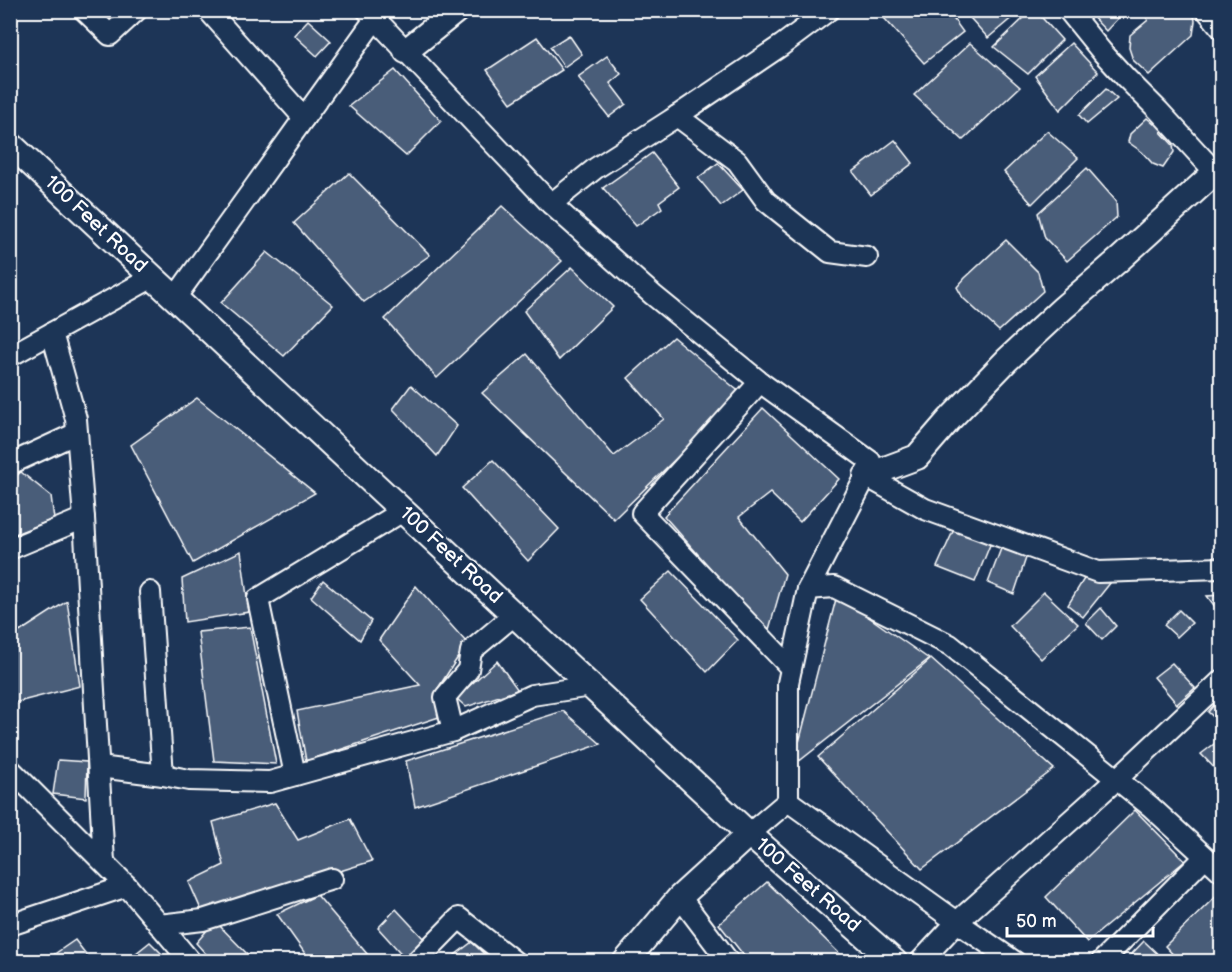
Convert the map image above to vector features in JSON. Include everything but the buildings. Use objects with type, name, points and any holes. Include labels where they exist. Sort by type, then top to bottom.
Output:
[{"type":"main road","points":[[406,51],[457,10]]},
{"type":"main road","points":[[1209,10],[1221,26]]},
{"type":"main road","name":"100 Feet Road","points":[[11,146],[749,834],[896,962]]},
{"type":"main road","points":[[866,476],[917,457],[1007,360],[1218,169]]},
{"type":"main road","points":[[625,962],[680,897],[749,834]]},
{"type":"street","points":[[84,10],[110,36],[137,10]]},
{"type":"street","points":[[208,10],[304,118]]},
{"type":"street","points":[[551,204],[596,168],[782,45],[829,10]]},
{"type":"street","points":[[1068,10],[1126,78],[1218,169]]},
{"type":"street","points":[[175,298],[304,118],[371,15],[551,204],[652,295],[760,382],[870,461],[866,476],[808,589],[788,683],[788,801],[749,834]]},
{"type":"street","points":[[677,116],[737,160],[766,201],[830,252],[867,257]]},
{"type":"street","points":[[10,356],[153,278]]},
{"type":"street","points":[[52,333],[76,419],[104,862]]},
{"type":"street","points":[[760,382],[642,513],[791,668]]},
{"type":"street","points":[[10,464],[77,433]]},
{"type":"street","points":[[866,476],[925,509],[1098,572],[1221,568]]},
{"type":"street","points":[[295,775],[258,599],[403,511]]},
{"type":"street","points":[[10,549],[84,518]]},
{"type":"street","points":[[808,589],[834,587],[950,645],[1150,806],[1221,872]]},
{"type":"street","points":[[150,592],[163,775]]},
{"type":"street","points":[[453,731],[444,697],[468,670],[471,651],[514,615]]},
{"type":"street","points":[[920,962],[957,922],[1117,779],[1221,680]]},
{"type":"street","points":[[99,766],[189,780],[270,782],[453,731],[532,695],[591,686]]},
{"type":"street","points":[[10,769],[104,862],[190,962]]},
{"type":"street","points":[[788,801],[1015,962]]},
{"type":"street","points":[[1101,962],[1205,857]]},
{"type":"street","points":[[159,925],[203,920],[332,879]]},
{"type":"street","points":[[10,925],[126,886]]},
{"type":"street","points":[[680,897],[729,962]]},
{"type":"street","points":[[416,962],[459,918],[514,962]]}]
